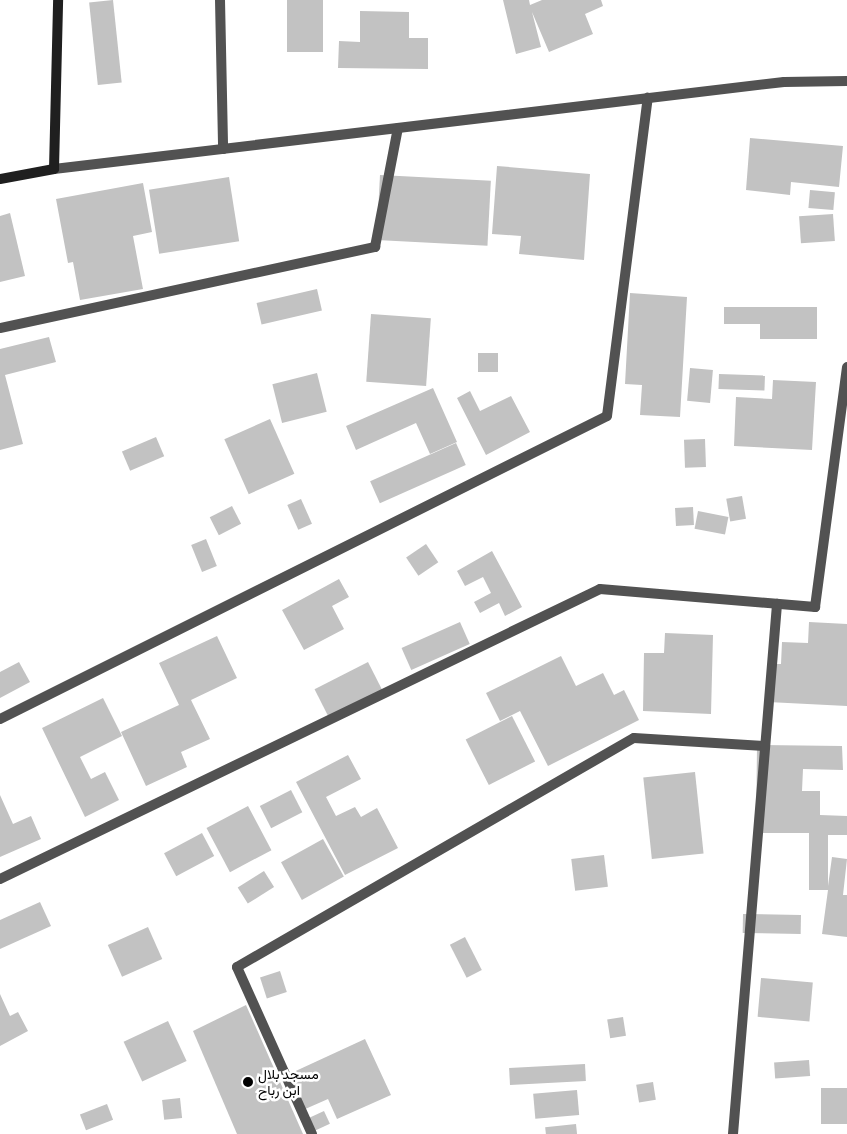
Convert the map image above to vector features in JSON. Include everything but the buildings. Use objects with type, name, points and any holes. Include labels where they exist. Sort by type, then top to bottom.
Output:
[{"type":"main road","points":[[0,179],[54,169],[58,0]]},
{"type":"street","points":[[220,0],[223,149]]},
{"type":"street","points":[[54,169],[784,82],[847,81]]},
{"type":"street","points":[[0,719],[607,416],[648,98]]},
{"type":"street","points":[[0,328],[374,247],[398,128]]},
{"type":"street","points":[[0,879],[600,590],[815,607],[847,367]]},
{"type":"street","points":[[733,1134],[777,604]]},
{"type":"street","points":[[312,1134],[237,967],[634,738],[765,746]]},
{"type":"place","name":"مسجد بلال ابن رباح","points":[[248,1082]]}]
